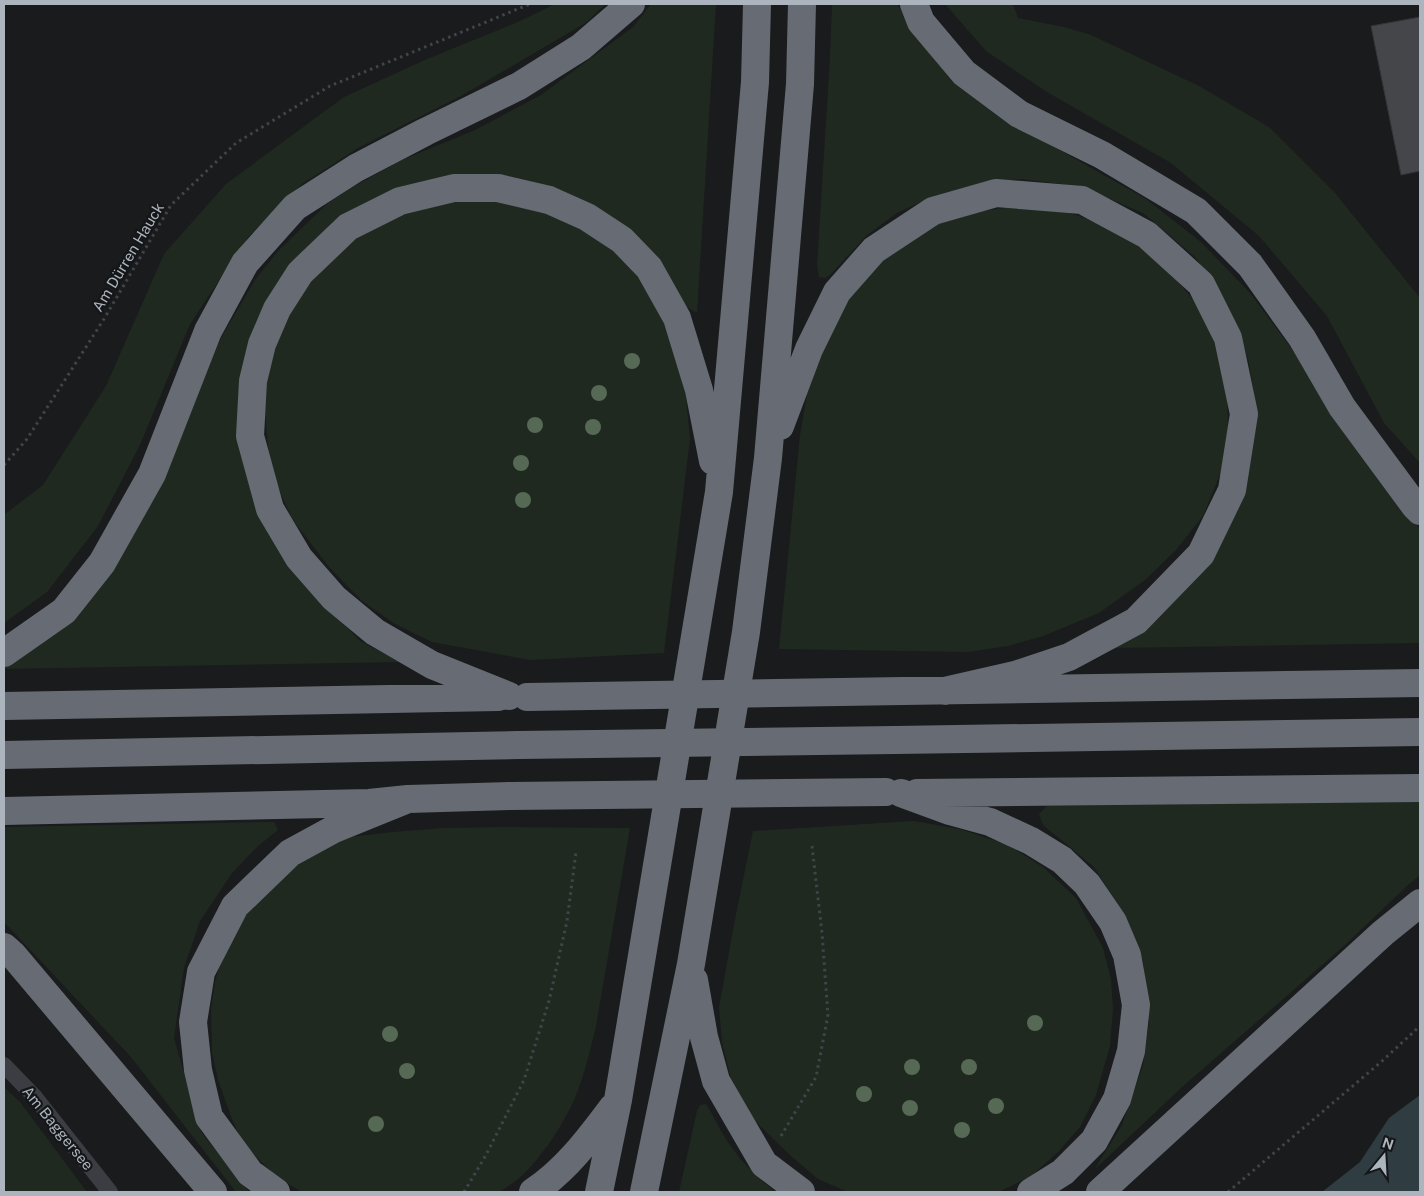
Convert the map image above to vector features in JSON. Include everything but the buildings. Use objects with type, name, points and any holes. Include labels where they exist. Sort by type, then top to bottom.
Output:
[{"type":"highway","points":[[4,653],[64,611],[102,563],[152,474],[208,330],[245,263],[295,207],[356,168],[519,86],[581,47],[631,4]]},
{"type":"highway","points":[[599,1192],[618,1100],[719,492],[755,82],[757,4]]},
{"type":"highway","points":[[644,1192],[691,964],[746,632],[768,458],[800,84],[802,4]]},
{"type":"highway","points":[[914,4],[921,22],[964,72],[1019,114],[1102,155],[1196,211],[1250,265],[1302,338],[1342,407],[1420,511]]},
{"type":"highway","points":[[518,697],[432,664],[375,632],[334,598],[299,558],[270,510],[250,436],[253,381],[262,344],[277,309],[300,273],[348,227],[400,201],[454,188],[498,188],[549,200],[587,217],[622,240],[649,268],[677,318],[699,390],[719,492]]},
{"type":"highway","points":[[768,458],[809,349],[836,292],[874,250],[933,211],[996,193],[1082,200],[1147,235],[1200,284],[1228,338],[1244,414],[1232,490],[1201,554],[1136,621],[1069,658],[1014,675],[945,691]]},
{"type":"highway","points":[[4,706],[1420,683]]},
{"type":"highway","points":[[4,755],[519,745],[1420,732]]},
{"type":"highway","points":[[4,811],[369,803],[408,799],[510,796],[1420,788]]},
{"type":"highway","points":[[894,793],[990,822],[1031,840],[1062,860],[1087,884],[1114,922],[1127,955],[1136,1005],[1131,1051],[1116,1099],[1094,1141],[1063,1172],[1031,1192]]},
{"type":"highway","points":[[276,1192],[250,1173],[209,1117],[198,1070],[193,1022],[201,972],[235,906],[290,853],[334,829],[408,799]]},
{"type":"highway","points":[[1100,1192],[1383,933],[1420,903]]},
{"type":"highway","points":[[4,947],[13,955],[213,1192]]},
{"type":"highway","points":[[691,964],[704,1036],[716,1081],[764,1164],[800,1192]]},
{"type":"highway","points":[[533,1192],[549,1182],[585,1145],[618,1100]]},
{"type":"lane","name":"Am Baggersee","points":[[4,1065],[34,1096],[110,1192]]},
{"type":"path","name":"Am Dürren Hauck","points":[[4,465],[27,439],[99,327],[171,205],[236,143],[330,86],[530,4]]},
{"type":"path","points":[[764,1164],[816,1077],[828,1015],[822,933],[812,846]]},
{"type":"path","points":[[464,1192],[486,1155],[524,1080],[549,1001],[567,921],[576,852]]},
{"type":"path","points":[[1228,1192],[1381,1062],[1420,1026]]},
{"type":"shaded area","points":[[555,4],[605,4],[587,22],[461,96],[358,148],[302,184],[248,237],[190,324],[140,445],[98,526],[47,592],[4,623],[4,515],[43,485],[106,386],[164,254],[226,184],[344,97],[427,59],[518,22]]},
{"type":"shaded area","points":[[651,4],[716,4],[697,313],[682,304],[614,219],[454,180],[290,269],[257,321],[242,376],[292,569],[360,641],[400,662],[4,669],[4,661],[10,658],[158,476],[221,338],[255,280],[278,251],[328,203],[351,188],[402,160],[475,130],[541,95],[633,27]]},
{"type":"shaded area","points":[[832,4],[897,4],[923,44],[1033,135],[1146,199],[1201,242],[1250,293],[1297,356],[1389,493],[1420,529],[1420,643],[1113,648],[1174,598],[1253,441],[1254,394],[1249,363],[1239,331],[1219,291],[1195,257],[1143,213],[1096,193],[1062,184],[1021,179],[978,184],[929,198],[897,213],[866,236],[830,275],[825,278],[819,277],[817,265]]},
{"type":"shaded area","points":[[945,4],[1013,4],[1018,18],[1064,27],[1091,35],[1199,86],[1269,127],[1335,193],[1420,298],[1420,463],[1384,423],[1327,316],[1259,236],[1171,163],[1047,92],[986,51]]},
{"type":"shaded area","points":[[456,197],[545,208],[619,252],[639,275],[674,341],[686,398],[690,439],[664,653],[530,660],[432,642],[395,624],[362,601],[329,567],[292,519],[270,469],[265,411],[266,373],[277,332],[306,282],[356,235],[379,220]]},
{"type":"shaded area","points":[[1012,207],[1061,210],[1117,229],[1162,262],[1199,307],[1217,348],[1227,387],[1228,432],[1221,472],[1203,516],[1176,550],[1145,580],[1099,613],[1043,636],[1008,646],[968,652],[779,649],[800,435],[807,394],[826,340],[845,301],[882,258],[925,228],[967,213]]},
{"type":"shaded area","points":[[1420,801],[1420,875],[1345,945],[1181,1088],[1094,1170],[1122,1125],[1143,1065],[1149,1022],[1143,961],[1125,917],[1094,867],[1043,825],[1039,814],[1047,806]]},
{"type":"shaded area","points":[[914,821],[959,829],[1006,844],[1043,867],[1076,898],[1103,948],[1111,979],[1113,1009],[1110,1046],[1096,1095],[1080,1127],[1059,1151],[1030,1177],[998,1192],[848,1192],[818,1179],[753,1119],[731,1079],[722,1042],[719,1007],[753,831]]},
{"type":"shaded area","points":[[274,822],[278,830],[258,846],[232,873],[200,921],[184,968],[174,1038],[201,1132],[249,1192],[236,1192],[131,1057],[4,922],[4,827]]},
{"type":"shaded area","points":[[444,828],[630,828],[596,1026],[578,1090],[568,1113],[553,1138],[527,1171],[499,1192],[302,1192],[278,1178],[243,1144],[218,1080],[212,1052],[211,1010],[215,982],[224,949],[239,921],[293,861],[350,837]]},
{"type":"shaded area","points":[[4,1087],[20,1102],[87,1192],[4,1192]]},
{"type":"shaded area","points":[[1420,1095],[1420,1192],[1322,1192],[1360,1162],[1389,1118]]},
{"type":"shaded area","points":[[706,1104],[726,1140],[739,1157],[760,1179],[776,1192],[679,1192],[697,1111],[700,1105]]}]
